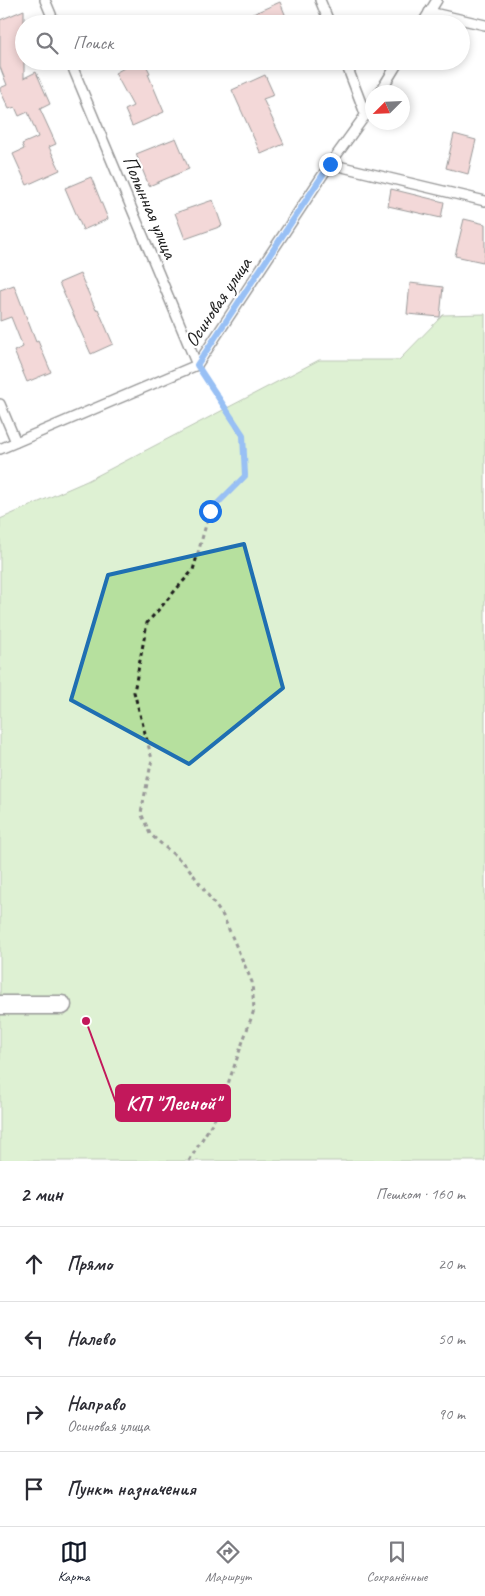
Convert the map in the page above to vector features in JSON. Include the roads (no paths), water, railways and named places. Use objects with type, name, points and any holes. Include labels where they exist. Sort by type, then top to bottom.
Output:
[{"type":"street","points":[[0,1005],[62,1005]]},
{"type":"lane","points":[[45,0],[51,15]]},
{"type":"lane","points":[[320,0],[326,15]]},
{"type":"lane","points":[[427,15],[437,0]]},
{"type":"lane","points":[[429,12],[442,15]]},
{"type":"lane","points":[[470,22],[485,25]]},
{"type":"lane","name":"Полынная улица","points":[[74,70],[197,365]]},
{"type":"lane","points":[[348,70],[365,113]]},
{"type":"lane","points":[[384,85],[393,70]]},
{"type":"lane","name":"Осиновая улица","points":[[0,450],[197,365],[330,164],[365,117]]},
{"type":"lane","points":[[330,164],[485,201]]},
{"type":"lane","points":[[0,404],[16,442]]},
{"type":"place","name":"КП \"Лесной\"","points":[[86,1021]]}]
